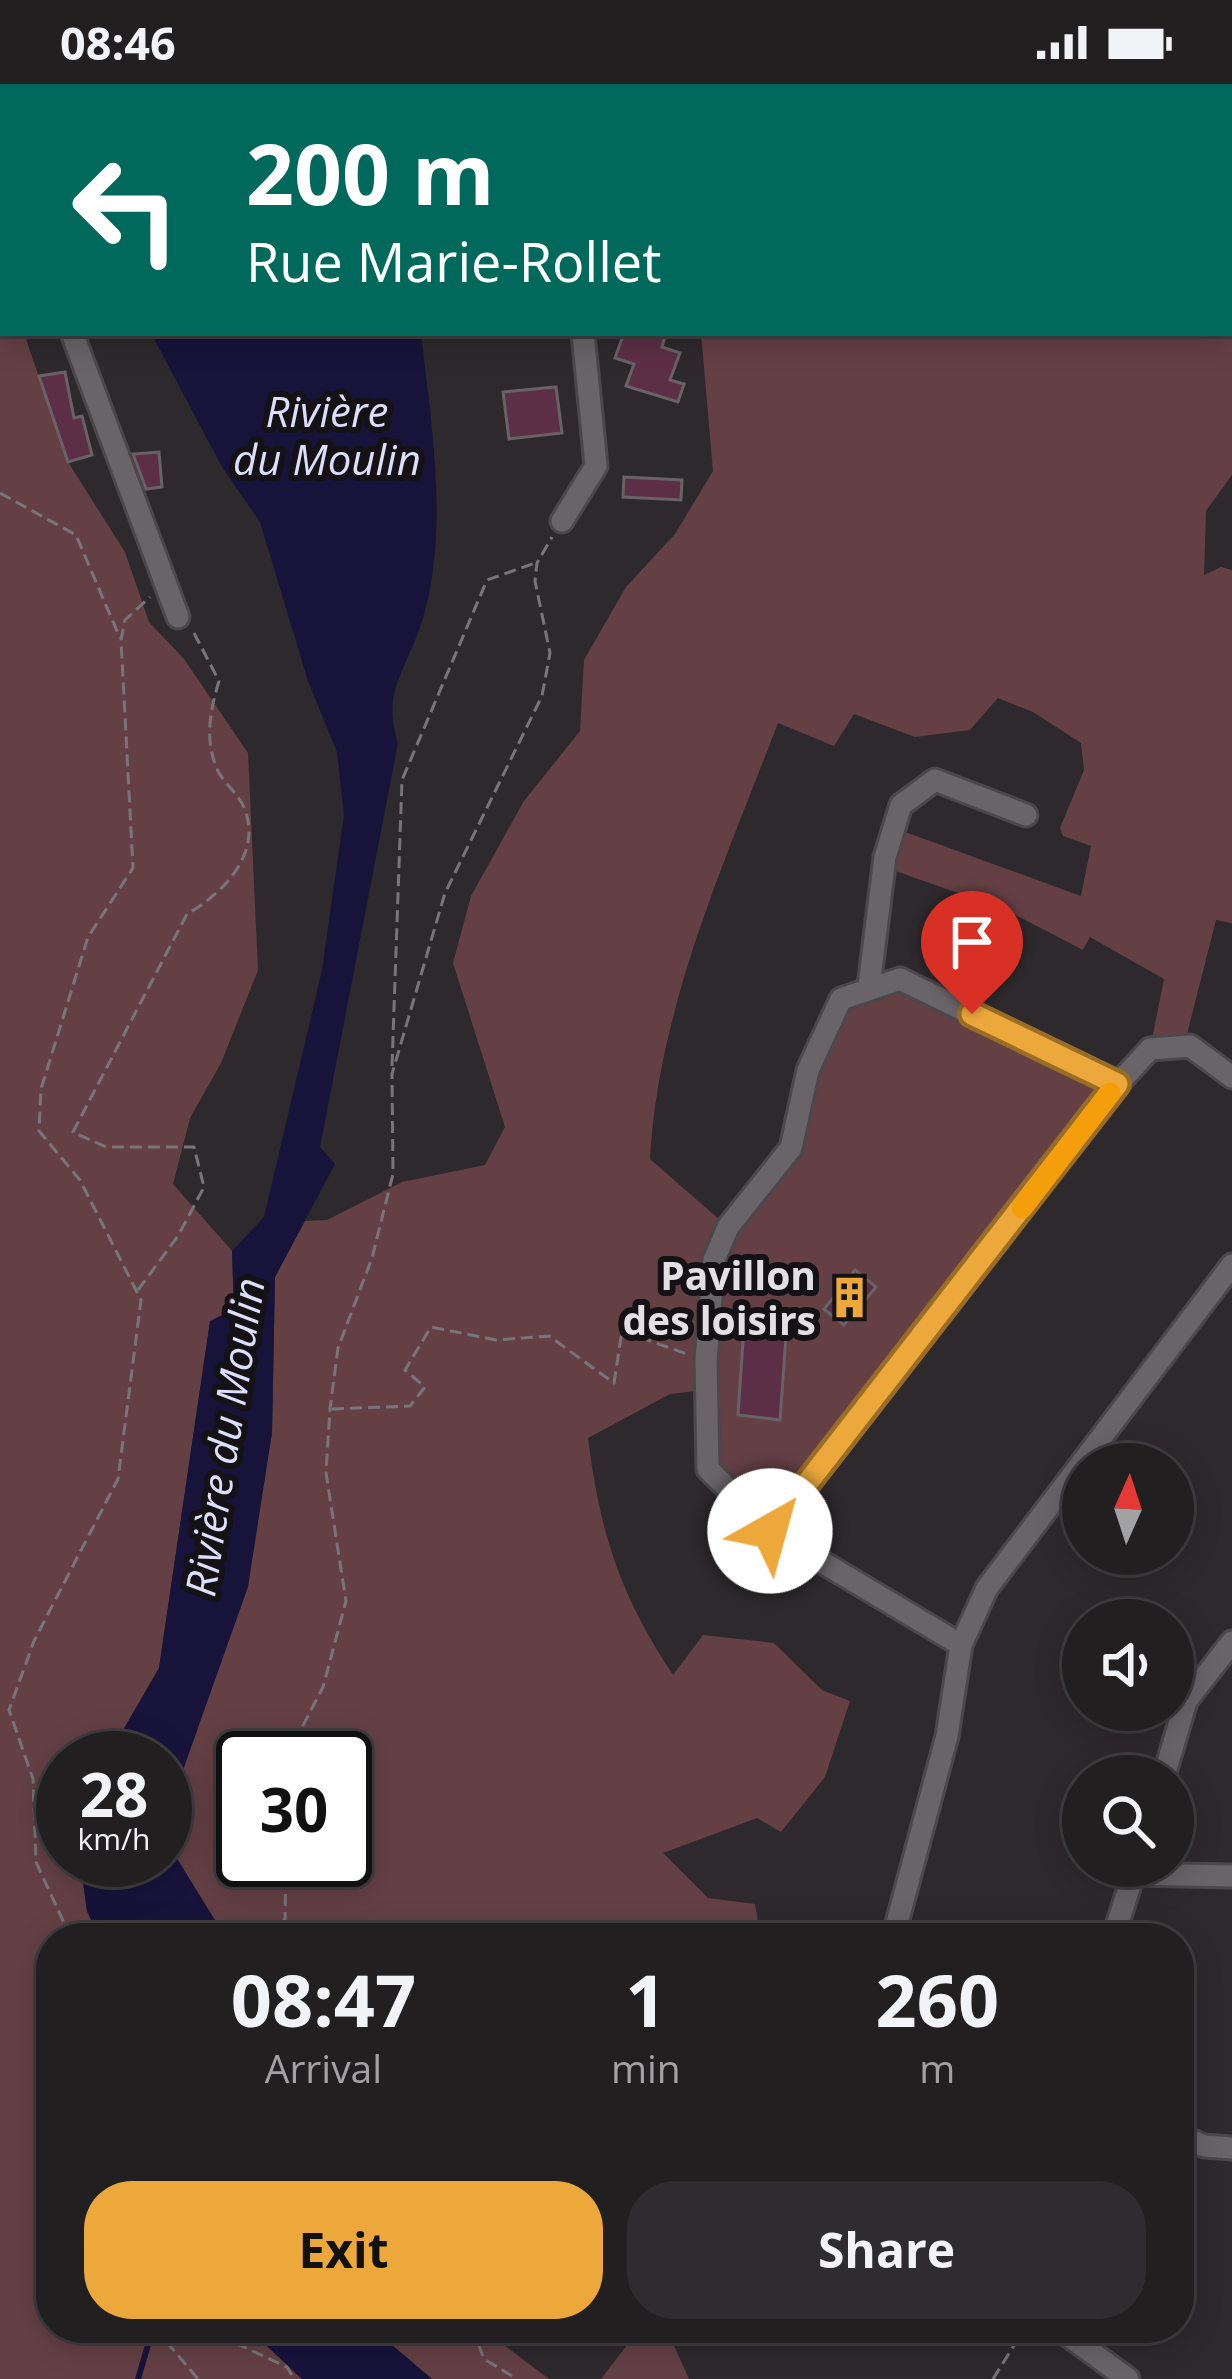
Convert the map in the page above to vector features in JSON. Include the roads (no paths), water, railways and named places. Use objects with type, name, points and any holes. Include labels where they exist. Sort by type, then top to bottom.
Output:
[{"type":"street","points":[[73,336],[178,617]]},
{"type":"street","points":[[562,521],[596,466],[583,336]]},
{"type":"street","points":[[869,986],[885,857],[901,805],[935,780],[1026,815]]},
{"type":"street","points":[[961,1645],[770,1531],[708,1469],[706,1361],[714,1261],[728,1227],[790,1148],[808,1070],[841,998],[900,980],[1117,1084]]},
{"type":"street","points":[[770,1531],[1117,1084],[1150,1049],[1190,1046],[1232,1077]]},
{"type":"street","points":[[897,1923],[947,1736],[961,1645],[1009,1553],[1232,1265]]},
{"type":"street","points":[[1170,1755],[1186,1701],[1232,1642]]},
{"type":"street","points":[[1194,1874],[1232,1876]]},
{"type":"street","points":[[1118,1923],[1129,1887]]},
{"type":"street","points":[[1194,2142],[1232,2148]]},
{"type":"street","points":[[1079,2343],[1128,2379]]},
{"type":"water","name":"Rivière du Moulin","points":[[153,336],[421,336],[437,514],[430,587],[394,694],[398,743],[320,1147],[335,1164],[275,1277],[272,1433],[248,1587],[192,1745],[192,1731],[123,1731],[159,1668],[210,1321],[234,1309],[232,1251],[264,1217],[322,970],[344,815],[337,752],[308,681],[260,522],[222,467]]},
{"type":"water","points":[[192,1883],[217,1923],[93,1923],[84,1887],[192,1887]]},
{"type":"water","points":[[264,2343],[390,2343],[432,2379],[302,2379]]},
{"type":"waterway","points":[[138,2379],[149,2343]]},
{"type":"place","name":"Pavillon des loisirs","points":[[850,1298]]}]
